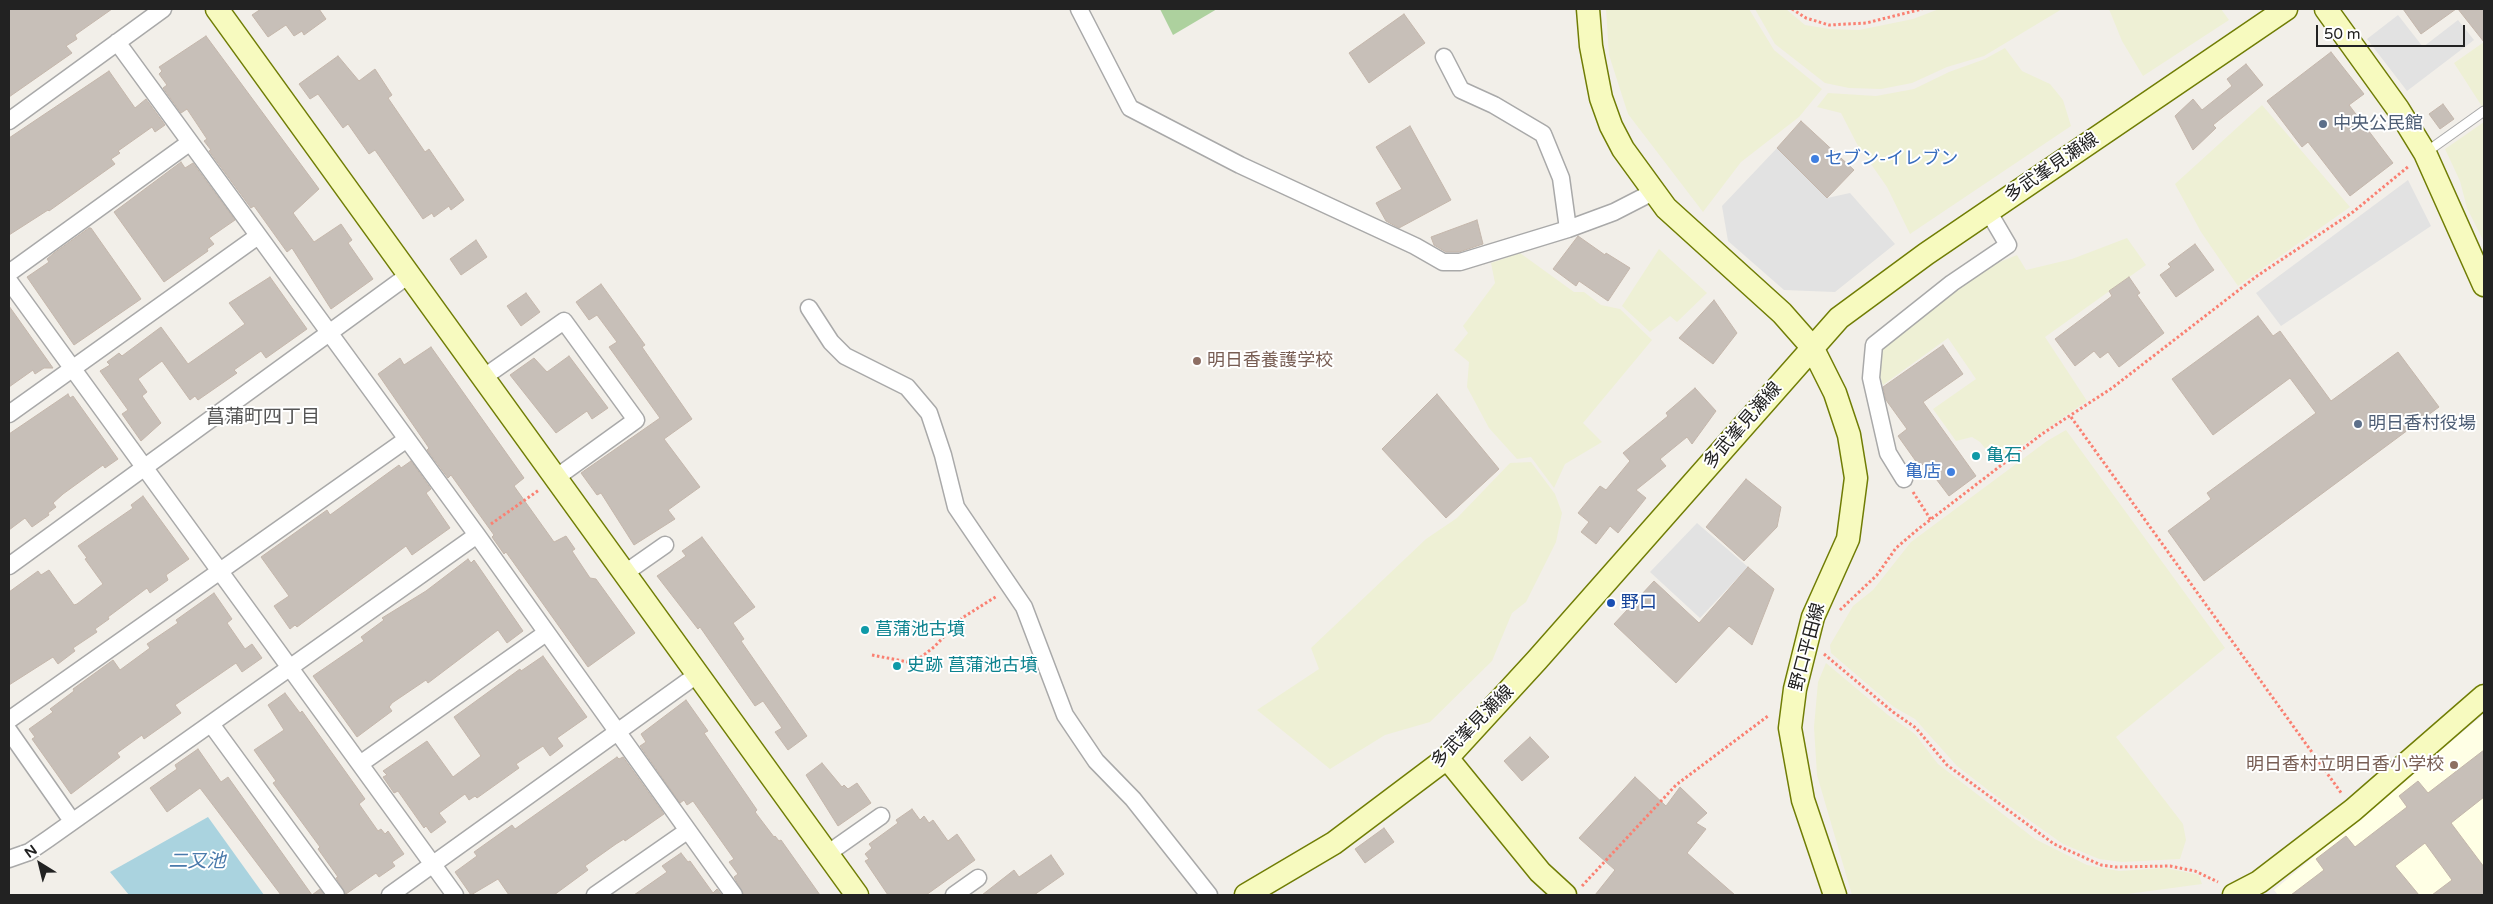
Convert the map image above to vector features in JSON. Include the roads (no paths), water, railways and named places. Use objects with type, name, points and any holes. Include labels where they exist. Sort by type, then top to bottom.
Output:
[{"type":"street","points":[[9,121],[162,9]]},
{"type":"street","points":[[217,9],[557,477],[857,895]]},
{"type":"street","points":[[1079,9],[1130,108],[1240,166],[1415,246],[1443,262],[1460,262],[1568,229],[1614,212],[1653,192]]},
{"type":"street","name":"野口平田線","points":[[1588,9],[1591,46],[1601,98],[1610,126],[1623,149],[1653,192],[1682,224],[1782,313],[1812,347],[1835,392],[1849,436],[1856,478],[1848,539],[1813,617],[1795,689],[1790,728],[1802,800],[1835,895]]},
{"type":"street","name":"多武峯見瀬線","points":[[1246,895],[1334,843],[1447,758],[1599,591],[1839,318],[1988,211],[2286,9]]},
{"type":"street","points":[[2326,9],[2398,109],[2425,153],[2484,285]]},
{"type":"street","points":[[117,42],[407,439],[734,895]]},
{"type":"street","points":[[1444,57],[1462,90],[1494,105],[1543,134],[1560,178],[1568,229]]},
{"type":"street","points":[[9,273],[189,142]]},
{"type":"street","points":[[1904,479],[1888,453],[1871,378],[1874,345],[1952,283],[2008,245],[1988,211]]},
{"type":"street","points":[[9,414],[258,236]]},
{"type":"street","points":[[9,566],[410,274]]},
{"type":"street","points":[[9,281],[454,895]]},
{"type":"street","points":[[809,308],[831,342],[845,356],[907,387],[929,413],[943,455],[956,507],[1024,607],[1066,715],[1096,761],[1133,799],[1209,895]]},
{"type":"street","points":[[484,377],[564,320],[636,420],[557,477]]},
{"type":"street","points":[[9,720],[407,439]]},
{"type":"street","points":[[9,859],[29,852],[476,535]]},
{"type":"street","points":[[625,572],[665,545]]},
{"type":"street","points":[[360,764],[546,633]]},
{"type":"street","points":[[390,895],[698,674]]},
{"type":"street","points":[[2235,895],[2259,882],[2353,810],[2484,696]]},
{"type":"street","points":[[211,724],[336,895]]},
{"type":"street","points":[[9,731],[72,821]]},
{"type":"street","points":[[1447,758],[1540,872],[1573,892]]},
{"type":"street","points":[[827,854],[881,816]]},
{"type":"street","points":[[596,895],[687,831]]},
{"type":"street","points":[[954,895],[978,878]]},
{"type":"lane","points":[[2425,153],[2484,111]]},
{"type":"water","name":"二又池","points":[[208,817],[264,895],[129,895],[110,872]]},
{"type":"place","name":"中央公民館","points":[[2323,124]]},
{"type":"place","name":"セブン-イレブン","points":[[1815,159]]},
{"type":"place","name":"明日香養護学校","points":[[1197,361]]},
{"type":"place","name":"明日香村役場","points":[[2358,424]]},
{"type":"place","name":"亀石","points":[[1976,456]]},
{"type":"place","name":"亀店","points":[[1951,472]]},
{"type":"place","name":"野口","points":[[1611,603]]},
{"type":"place","name":"菖蒲池古墳","points":[[865,630]]},
{"type":"place","name":"史跡 菖蒲池古墳","points":[[897,666]]},
{"type":"place","name":"明日香村立明日香小学校","points":[[2454,765]]},
{"type":"district","name":"菖蒲町四丁目","points":[[263,418]]}]
